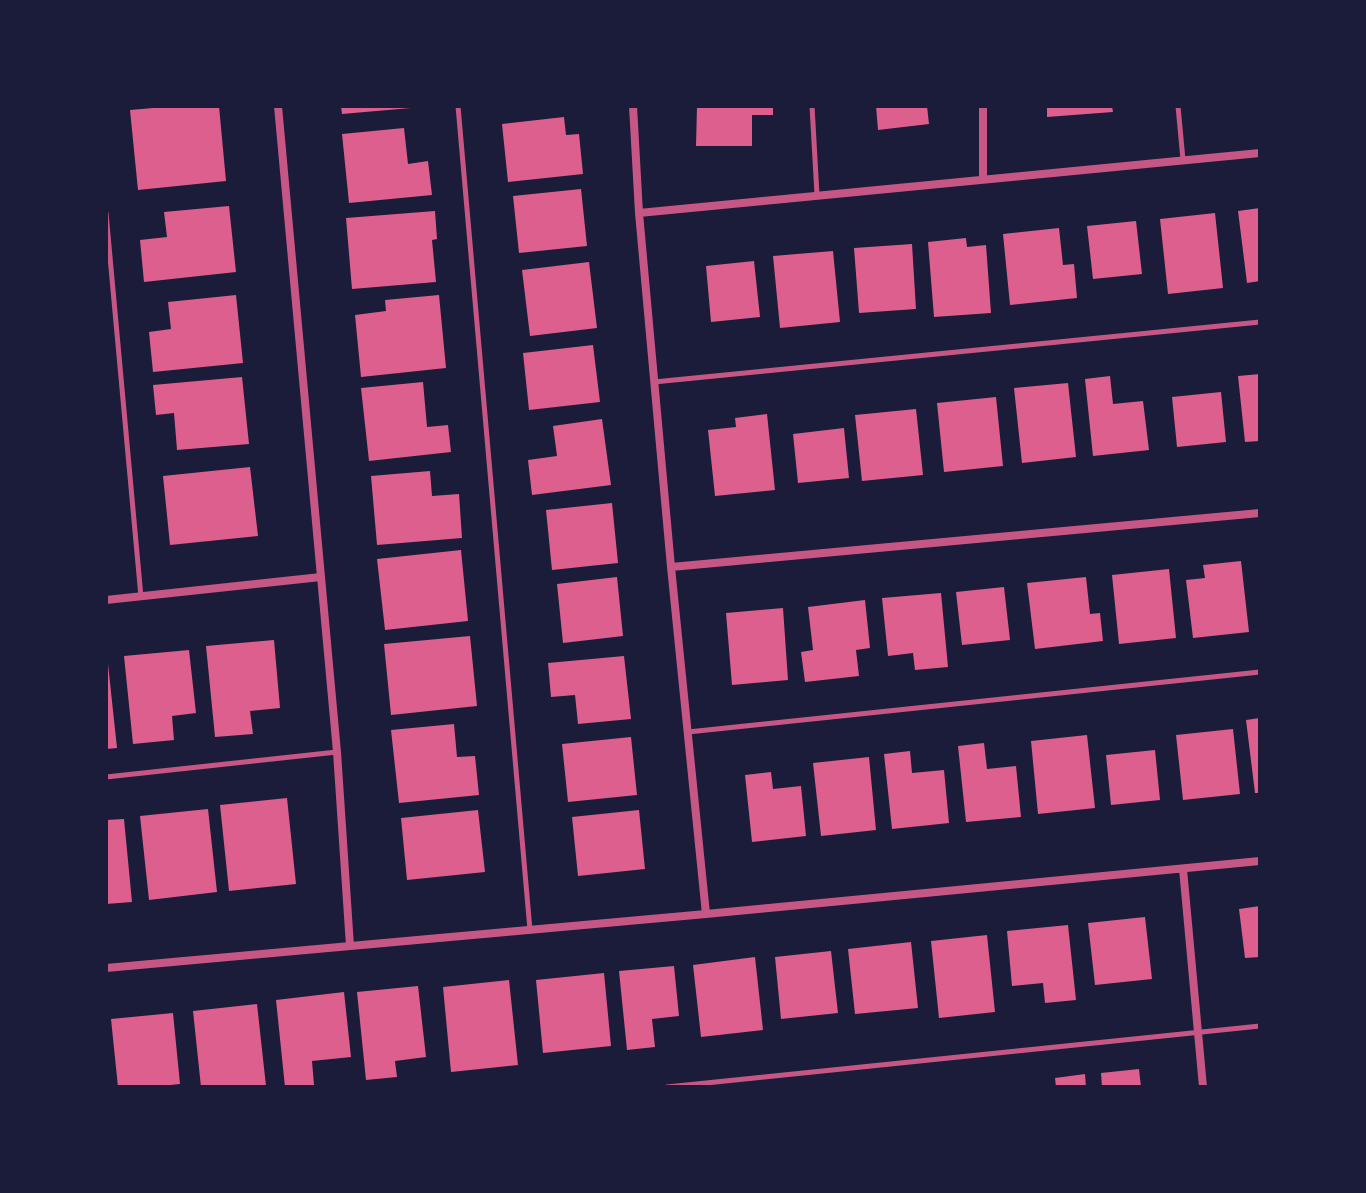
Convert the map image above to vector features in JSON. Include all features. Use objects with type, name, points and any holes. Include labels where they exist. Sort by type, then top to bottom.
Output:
[{"type":"street","points":[[278,106],[337,752],[350,946]]},
{"type":"street","points":[[633,106],[654,382],[706,914]]},
{"type":"street","points":[[983,106],[983,179]]},
{"type":"street","points":[[639,213],[1260,153]]},
{"type":"street","points":[[671,567],[1260,513]]},
{"type":"street","points":[[106,600],[321,577]]},
{"type":"street","points":[[106,968],[1260,861]]},
{"type":"street","points":[[1183,869],[1203,1087]]},
{"type":"lane","points":[[458,106],[530,930]]},
{"type":"lane","points":[[812,106],[817,195]]},
{"type":"lane","points":[[1178,106],[1183,160]]},
{"type":"lane","points":[[106,213],[141,597]]},
{"type":"lane","points":[[654,382],[1260,322]]},
{"type":"lane","points":[[688,732],[1260,672]]},
{"type":"lane","points":[[106,777],[337,752]]},
{"type":"lane","points":[[667,1087],[1260,1026]]},
{"type":"building","points":[[219,106],[226,181],[138,190],[130,110]]},
{"type":"building","points":[[341,106],[410,106],[411,108],[342,114]]},
{"type":"building","points":[[697,106],[773,106],[773,115],[752,115],[752,146],[696,146]]},
{"type":"building","points":[[876,106],[927,106],[929,124],[878,130]]},
{"type":"building","points":[[1047,106],[1112,106],[1113,112],[1047,117]]},
{"type":"building","points":[[564,117],[566,135],[579,134],[583,174],[508,182],[502,124]]},
{"type":"building","points":[[404,128],[408,164],[428,161],[432,195],[349,203],[342,134]]},
{"type":"building","points":[[581,189],[587,246],[519,253],[513,196]]},
{"type":"building","points":[[229,206],[236,272],[144,282],[140,240],[167,237],[164,212]]},
{"type":"building","points":[[1260,208],[1260,281],[1247,283],[1238,211]]},
{"type":"building","points":[[435,211],[437,239],[432,240],[436,282],[352,289],[346,218]]},
{"type":"building","points":[[1215,213],[1223,288],[1168,294],[1160,219]]},
{"type":"building","points":[[1136,221],[1142,274],[1093,279],[1087,226]]},
{"type":"building","points":[[1059,228],[1063,265],[1074,264],[1077,298],[1010,305],[1003,234]]},
{"type":"building","points":[[966,238],[967,247],[986,245],[991,313],[934,317],[928,242]]},
{"type":"building","points":[[912,244],[916,309],[859,313],[854,248]]},
{"type":"building","points":[[833,251],[840,322],[780,328],[773,256]]},
{"type":"building","points":[[754,261],[760,317],[711,322],[706,266]]},
{"type":"building","points":[[589,262],[597,328],[530,336],[522,270]]},
{"type":"building","points":[[236,295],[243,363],[153,372],[149,332],[171,329],[168,302]]},
{"type":"building","points":[[439,295],[446,368],[361,377],[355,315],[386,311],[385,300]]},
{"type":"building","points":[[593,345],[600,402],[529,410],[523,353]]},
{"type":"building","points":[[1260,374],[1260,441],[1245,442],[1238,376]]},
{"type":"building","points":[[1110,376],[1113,404],[1143,401],[1149,450],[1093,456],[1085,379]]},
{"type":"building","points":[[242,377],[249,444],[177,450],[174,413],[156,415],[153,385]]},
{"type":"building","points":[[423,382],[427,427],[448,425],[451,452],[369,461],[361,388]]},
{"type":"building","points":[[1068,383],[1076,457],[1022,463],[1014,388]]},
{"type":"building","points":[[1221,392],[1226,442],[1177,447],[1172,397]]},
{"type":"building","points":[[996,397],[1003,466],[944,472],[937,403]]},
{"type":"building","points":[[916,409],[923,475],[862,481],[855,415]]},
{"type":"building","points":[[767,414],[775,490],[715,496],[708,430],[736,427],[735,418]]},
{"type":"building","points":[[602,419],[611,485],[532,495],[528,460],[557,456],[553,426]]},
{"type":"building","points":[[844,428],[849,478],[798,483],[793,434]]},
{"type":"building","points":[[250,467],[258,536],[170,545],[163,476]]},
{"type":"building","points":[[430,471],[432,496],[459,494],[462,538],[377,545],[371,476]]},
{"type":"building","points":[[612,503],[618,563],[552,570],[546,510]]},
{"type":"building","points":[[461,550],[468,621],[385,630],[377,559]]},
{"type":"building","points":[[1241,561],[1249,632],[1193,638],[1186,580],[1205,578],[1203,565]]},
{"type":"building","points":[[1169,569],[1176,638],[1119,644],[1112,575]]},
{"type":"building","points":[[617,577],[623,636],[563,643],[557,584]]},
{"type":"building","points":[[1086,577],[1090,614],[1100,613],[1103,641],[1035,649],[1027,583]]},
{"type":"building","points":[[1004,587],[1010,640],[962,645],[956,592]]},
{"type":"building","points":[[941,593],[948,667],[915,670],[913,653],[888,656],[882,598]]},
{"type":"building","points":[[865,600],[870,648],[856,650],[859,676],[805,682],[801,652],[813,650],[808,607]]},
{"type":"building","points":[[783,608],[788,680],[732,685],[726,613]]},
{"type":"building","points":[[470,636],[477,706],[391,715],[384,644]]},
{"type":"building","points":[[274,640],[280,708],[250,711],[253,734],[215,737],[206,646]]},
{"type":"building","points":[[189,650],[196,713],[172,716],[174,740],[133,744],[124,656]]},
{"type":"building","points":[[624,656],[631,719],[578,724],[575,695],[551,697],[548,663]]},
{"type":"building","points":[[106,664],[117,748],[106,749]]},
{"type":"building","points":[[1260,718],[1260,793],[1255,793],[1246,720]]},
{"type":"building","points":[[454,724],[457,757],[475,756],[479,795],[399,803],[391,730]]},
{"type":"building","points":[[1233,729],[1240,794],[1183,800],[1176,735]]},
{"type":"building","points":[[1087,735],[1095,808],[1038,814],[1031,741]]},
{"type":"building","points":[[631,737],[637,795],[568,802],[562,744]]},
{"type":"building","points":[[984,743],[987,769],[1016,766],[1021,817],[966,822],[958,746]]},
{"type":"building","points":[[1155,750],[1160,800],[1111,805],[1106,755]]},
{"type":"building","points":[[910,751],[912,773],[944,770],[949,823],[892,829],[884,754]]},
{"type":"building","points":[[869,757],[876,830],[821,836],[813,763]]},
{"type":"building","points":[[771,772],[773,789],[801,786],[806,836],[752,842],[745,775]]},
{"type":"building","points":[[287,798],[296,884],[229,891],[220,805]]},
{"type":"building","points":[[208,809],[217,892],[149,900],[140,816]]},
{"type":"building","points":[[478,810],[485,872],[407,880],[401,818]]},
{"type":"building","points":[[639,810],[645,869],[578,876],[572,817]]},
{"type":"building","points":[[124,819],[132,902],[106,904],[106,820]]},
{"type":"building","points":[[1260,906],[1260,957],[1245,958],[1239,909]]},
{"type":"building","points":[[1145,917],[1152,979],[1095,985],[1088,923]]},
{"type":"building","points":[[1068,925],[1076,1000],[1045,1003],[1043,983],[1012,986],[1007,931]]},
{"type":"building","points":[[987,935],[995,1012],[939,1018],[931,941]]},
{"type":"building","points":[[911,942],[918,1008],[855,1014],[848,949]]},
{"type":"building","points":[[831,951],[838,1013],[781,1019],[775,957]]},
{"type":"building","points":[[755,957],[763,1030],[701,1037],[693,965]]},
{"type":"building","points":[[674,966],[679,1016],[652,1019],[655,1047],[627,1050],[619,971]]},
{"type":"building","points":[[604,973],[611,1046],[543,1053],[536,980]]},
{"type":"building","points":[[509,980],[518,1065],[451,1072],[443,987]]},
{"type":"building","points":[[418,986],[426,1057],[395,1061],[397,1077],[366,1080],[357,992]]},
{"type":"building","points":[[344,992],[351,1057],[312,1061],[314,1085],[285,1087],[276,1000]]},
{"type":"building","points":[[257,1004],[266,1086],[201,1087],[193,1011]]},
{"type":"building","points":[[173,1013],[180,1084],[118,1087],[111,1019]]},
{"type":"building","points":[[1139,1069],[1141,1087],[1102,1087],[1101,1073]]},
{"type":"building","points":[[1085,1074],[1086,1087],[1056,1087],[1055,1078]]}]
